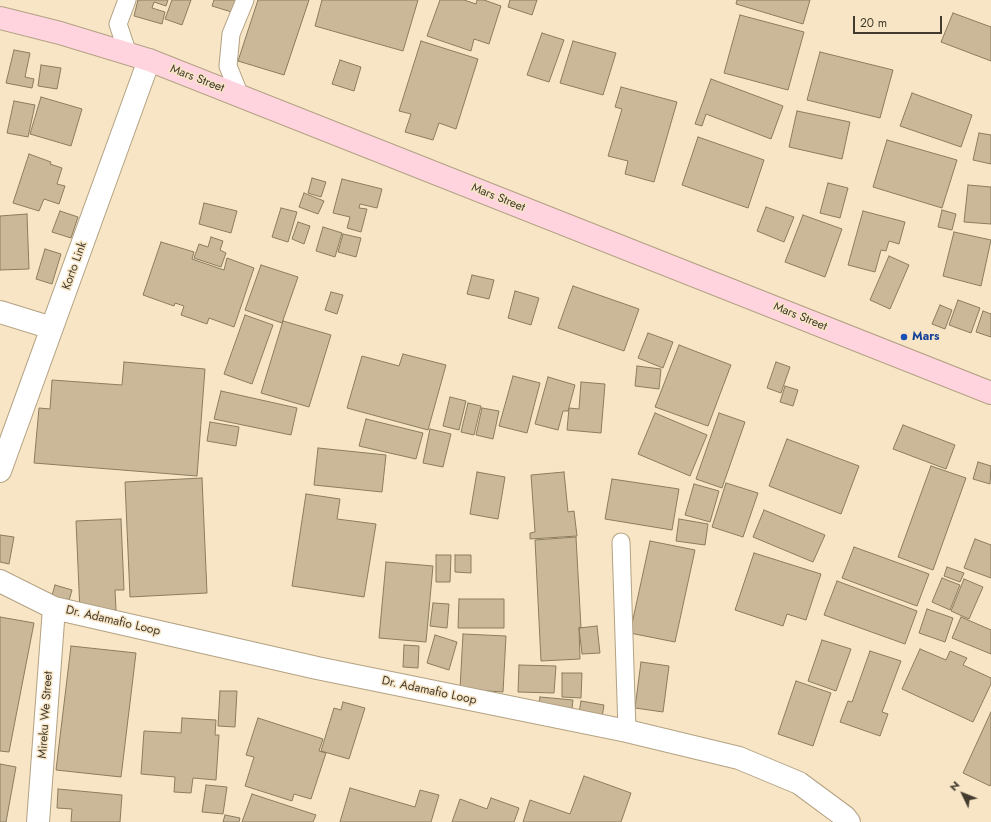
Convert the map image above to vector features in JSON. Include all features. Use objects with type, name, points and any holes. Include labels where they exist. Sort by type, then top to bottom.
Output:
[{"type":"street","name":"Mars Street","points":[[0,18],[60,33],[149,60],[991,393]]},
{"type":"street","name":"Korto Link","points":[[0,471],[149,60]]},
{"type":"street","points":[[0,312],[52,328]]},
{"type":"street","name":"Dr. Adamafio Loop","points":[[0,581],[54,608],[317,668],[626,731],[739,758],[799,783],[845,817],[849,822]]},
{"type":"street","name":"Mireku We Street","points":[[38,822],[54,608]]},
{"type":"lane","points":[[127,0],[118,24],[128,54]]},
{"type":"lane","points":[[240,96],[228,66],[231,34],[245,0]]},
{"type":"lane","points":[[621,542],[626,731]]},
{"type":"building","points":[[138,0],[168,0],[166,6],[154,2],[152,8],[165,12],[162,24],[134,16]]},
{"type":"building","points":[[172,0],[191,0],[182,25],[165,19]]},
{"type":"building","points":[[214,0],[240,0],[235,13],[212,6]]},
{"type":"building","points":[[258,0],[309,0],[284,75],[238,61]]},
{"type":"building","points":[[322,0],[418,0],[403,51],[315,26]]},
{"type":"building","points":[[440,0],[464,0],[476,4],[477,0],[484,0],[501,6],[489,44],[474,39],[471,51],[427,36]]},
{"type":"building","points":[[510,0],[537,0],[532,15],[508,7]]},
{"type":"building","points":[[737,0],[810,0],[803,24],[736,4]]},
{"type":"building","points":[[953,13],[991,27],[991,61],[941,42]]},
{"type":"building","points":[[740,15],[804,32],[788,90],[724,73]]},
{"type":"building","points":[[542,33],[564,40],[549,82],[527,75]]},
{"type":"building","points":[[421,41],[478,59],[456,129],[439,123],[433,140],[405,132],[411,114],[399,111]]},
{"type":"building","points":[[573,41],[616,53],[603,95],[560,83]]},
{"type":"building","points":[[14,50],[30,53],[25,77],[34,79],[32,88],[6,83]]},
{"type":"building","points":[[820,52],[893,70],[880,118],[807,100]]},
{"type":"building","points":[[340,60],[361,67],[354,91],[332,84]]},
{"type":"building","points":[[41,65],[61,68],[57,89],[38,86]]},
{"type":"building","points":[[711,79],[783,106],[771,139],[706,114],[702,126],[695,124]]},
{"type":"building","points":[[621,87],[677,102],[654,182],[625,174],[628,161],[608,156],[622,109],[615,107]]},
{"type":"building","points":[[912,93],[972,115],[961,147],[900,126]]},
{"type":"building","points":[[41,97],[82,109],[71,146],[30,134]]},
{"type":"building","points":[[14,101],[35,105],[28,137],[7,133]]},
{"type":"building","points":[[797,111],[850,122],[842,159],[789,147]]},
{"type":"building","points":[[979,133],[991,135],[991,164],[973,160]]},
{"type":"building","points":[[698,137],[764,160],[748,208],[682,185]]},
{"type":"building","points":[[887,140],[957,160],[942,208],[873,187]]},
{"type":"building","points":[[29,154],[51,162],[50,164],[62,168],[57,184],[65,186],[59,204],[44,199],[39,211],[13,203]]},
{"type":"building","points":[[312,178],[326,182],[321,197],[308,193]]},
{"type":"building","points":[[342,179],[382,189],[377,208],[360,204],[359,208],[367,209],[361,232],[347,228],[350,217],[333,213]]},
{"type":"building","points":[[828,183],[848,188],[840,218],[820,213]]},
{"type":"building","points":[[968,185],[991,187],[991,224],[964,222]]},
{"type":"building","points":[[304,193],[324,201],[318,214],[299,207]]},
{"type":"building","points":[[204,203],[237,211],[231,233],[199,224]]},
{"type":"building","points":[[766,207],[794,217],[784,242],[757,231]]},
{"type":"building","points":[[281,208],[297,212],[288,242],[272,237]]},
{"type":"building","points":[[942,210],[956,214],[952,230],[938,227]]},
{"type":"building","points":[[60,211],[78,217],[71,238],[52,232]]},
{"type":"building","points":[[863,211],[905,222],[899,244],[889,241],[886,251],[881,250],[875,272],[848,265]]},
{"type":"building","points":[[27,214],[29,269],[0,270],[0,216]]},
{"type":"building","points":[[803,215],[842,229],[825,277],[785,262]]},
{"type":"building","points":[[298,222],[310,226],[304,244],[292,239]]},
{"type":"building","points":[[323,227],[342,233],[335,257],[316,251]]},
{"type":"building","points":[[954,232],[991,240],[981,286],[943,276]]},
{"type":"building","points":[[343,234],[361,238],[356,257],[338,252]]},
{"type":"building","points":[[211,237],[223,241],[220,250],[226,253],[221,267],[194,258],[199,244],[208,247]]},
{"type":"building","points":[[161,242],[194,252],[192,259],[224,270],[227,258],[254,268],[234,327],[209,318],[207,324],[181,315],[184,306],[175,303],[174,306],[143,295]]},
{"type":"building","points":[[45,249],[61,254],[52,284],[36,279]]},
{"type":"building","points":[[889,256],[909,265],[890,309],[870,300]]},
{"type":"building","points":[[261,265],[298,277],[282,323],[245,310]]},
{"type":"building","points":[[472,275],[494,280],[489,299],[467,294]]},
{"type":"building","points":[[573,286],[639,309],[624,351],[558,328]]},
{"type":"building","points":[[515,291],[539,298],[531,325],[508,318]]},
{"type":"building","points":[[331,292],[343,295],[337,314],[325,310]]},
{"type":"building","points":[[958,300],[980,308],[971,333],[949,325]]},
{"type":"building","points":[[940,305],[952,310],[945,329],[932,324]]},
{"type":"building","points":[[983,311],[991,314],[991,337],[976,332]]},
{"type":"building","points":[[245,315],[273,325],[252,384],[224,374]]},
{"type":"building","points":[[283,321],[331,335],[309,407],[261,393]]},
{"type":"building","points":[[648,333],[673,342],[663,368],[638,358]]},
{"type":"building","points":[[679,345],[731,365],[708,426],[655,407]]},
{"type":"building","points":[[403,354],[446,365],[428,430],[347,408],[362,356],[399,366]]},
{"type":"building","points":[[124,362],[205,369],[197,476],[34,463],[39,408],[50,409],[52,380],[122,385]]},
{"type":"building","points":[[776,362],[790,367],[781,393],[767,388]]},
{"type":"building","points":[[637,366],[661,369],[659,389],[635,386]]},
{"type":"building","points":[[513,376],[540,383],[527,433],[499,426]]},
{"type":"building","points":[[548,377],[575,385],[568,411],[563,411],[558,430],[535,424]]},
{"type":"building","points":[[581,382],[605,384],[601,433],[567,430],[569,408],[579,409]]},
{"type":"building","points":[[785,386],[798,390],[793,406],[780,402]]},
{"type":"building","points":[[221,391],[297,408],[291,435],[214,419]]},
{"type":"building","points":[[450,397],[466,401],[459,430],[443,426]]},
{"type":"building","points":[[468,403],[481,406],[474,435],[461,432]]},
{"type":"building","points":[[482,408],[499,411],[493,439],[476,435]]},
{"type":"building","points":[[655,413],[707,435],[690,476],[638,454]]},
{"type":"building","points":[[719,413],[745,422],[722,488],[696,479]]},
{"type":"building","points":[[366,419],[423,433],[416,459],[359,446]]},
{"type":"building","points":[[210,422],[239,427],[236,446],[207,441]]},
{"type":"building","points":[[903,425],[955,445],[946,469],[893,449]]},
{"type":"building","points":[[430,429],[451,434],[443,467],[423,463]]},
{"type":"building","points":[[787,439],[859,466],[841,514],[769,486]]},
{"type":"building","points":[[318,448],[386,455],[382,492],[314,485]]},
{"type":"building","points":[[978,462],[991,466],[990,484],[973,479]]},
{"type":"building","points":[[931,466],[966,478],[933,570],[898,557]]},
{"type":"building","points":[[477,472],[505,477],[498,519],[470,514]]},
{"type":"building","points":[[564,472],[568,512],[574,511],[577,536],[530,539],[530,533],[535,532],[531,475]]},
{"type":"building","points":[[202,478],[207,593],[130,597],[125,482]]},
{"type":"building","points":[[612,479],[679,489],[672,530],[605,519]]},
{"type":"building","points":[[726,483],[758,493],[743,537],[712,527]]},
{"type":"building","points":[[694,484],[719,491],[710,522],[685,515]]},
{"type":"building","points":[[306,494],[340,499],[337,519],[376,524],[364,597],[292,586]]},
{"type":"building","points":[[764,510],[825,535],[813,562],[753,537]]},
{"type":"building","points":[[121,519],[124,590],[115,590],[116,610],[80,612],[76,521]]},
{"type":"building","points":[[679,519],[708,524],[705,545],[676,541]]},
{"type":"building","points":[[0,535],[14,537],[9,564],[0,562]]},
{"type":"building","points":[[576,537],[581,628],[579,627],[580,659],[541,661],[535,540]]},
{"type":"building","points":[[975,539],[991,545],[991,578],[964,568]]},
{"type":"building","points":[[650,541],[695,550],[675,642],[630,633]]},
{"type":"building","points":[[854,547],[929,574],[917,606],[842,578]]},
{"type":"building","points":[[754,553],[821,574],[806,620],[787,614],[783,626],[735,610]]},
{"type":"building","points":[[436,555],[451,555],[450,582],[436,582]]},
{"type":"building","points":[[455,555],[471,555],[471,573],[455,572]]},
{"type":"building","points":[[386,562],[433,566],[426,642],[379,638]]},
{"type":"building","points":[[947,567],[964,573],[960,582],[944,576]]},
{"type":"building","points":[[942,578],[960,585],[950,610],[932,602]]},
{"type":"building","points":[[964,579],[983,587],[969,619],[951,611]]},
{"type":"building","points":[[837,581],[917,611],[905,644],[824,615]]},
{"type":"building","points":[[55,585],[72,590],[68,604],[51,599]]},
{"type":"building","points":[[459,599],[504,599],[504,628],[458,628]]},
{"type":"building","points":[[433,603],[449,604],[447,628],[430,626]]},
{"type":"building","points":[[927,609],[953,618],[945,642],[919,633]]},
{"type":"building","points":[[0,617],[34,623],[9,752],[0,751]]},
{"type":"building","points":[[961,617],[991,630],[991,654],[952,638]]},
{"type":"building","points":[[597,626],[600,653],[582,654],[579,628]]},
{"type":"building","points":[[463,634],[506,636],[503,692],[460,689]]},
{"type":"building","points":[[435,635],[457,642],[449,670],[427,663]]},
{"type":"building","points":[[822,640],[851,649],[836,691],[808,681]]},
{"type":"building","points":[[404,645],[419,646],[418,668],[403,667]]},
{"type":"building","points":[[71,646],[136,653],[121,777],[56,770]]},
{"type":"building","points":[[920,649],[946,660],[950,651],[967,658],[963,665],[991,678],[991,684],[973,722],[902,689]]},
{"type":"building","points":[[870,651],[901,661],[882,712],[888,714],[880,736],[840,722],[848,701],[852,702]]},
{"type":"building","points":[[641,662],[669,666],[663,712],[635,708]]},
{"type":"building","points":[[519,665],[556,666],[554,693],[518,692]]},
{"type":"building","points":[[562,673],[582,673],[581,698],[562,697]]},
{"type":"building","points":[[796,681],[831,693],[813,746],[778,734]]},
{"type":"building","points":[[220,691],[237,691],[235,727],[218,726]]},
{"type":"building","points":[[540,697],[573,700],[571,717],[538,714]]},
{"type":"building","points":[[581,701],[604,705],[601,724],[578,719]]},
{"type":"building","points":[[343,702],[365,708],[349,759],[321,751],[334,708],[341,710]]},
{"type":"building","points":[[991,712],[991,783],[990,786],[963,773]]},
{"type":"building","points":[[182,718],[216,720],[215,735],[219,735],[216,780],[193,778],[191,793],[174,792],[175,777],[141,774],[144,731],[181,733]]},
{"type":"building","points":[[258,718],[323,739],[319,751],[326,753],[311,799],[294,794],[292,801],[245,786],[254,757],[246,755]]},
{"type":"building","points":[[0,764],[16,767],[6,822],[0,822]]},
{"type":"building","points":[[584,776],[631,793],[621,822],[523,822],[530,800],[570,814]]},
{"type":"building","points":[[206,785],[227,787],[223,814],[202,812]]},
{"type":"building","points":[[350,788],[415,807],[420,790],[439,795],[431,822],[340,822]]},
{"type":"building","points":[[58,789],[122,795],[120,822],[71,822],[72,809],[57,808]]},
{"type":"building","points":[[252,794],[316,815],[313,822],[242,822]]},
{"type":"building","points":[[491,798],[519,808],[514,822],[452,822],[460,799],[487,809]]},
{"type":"building","points":[[225,815],[240,818],[239,822],[223,822]]},
{"type":"place","name":"Mars","points":[[904,337]]}]
